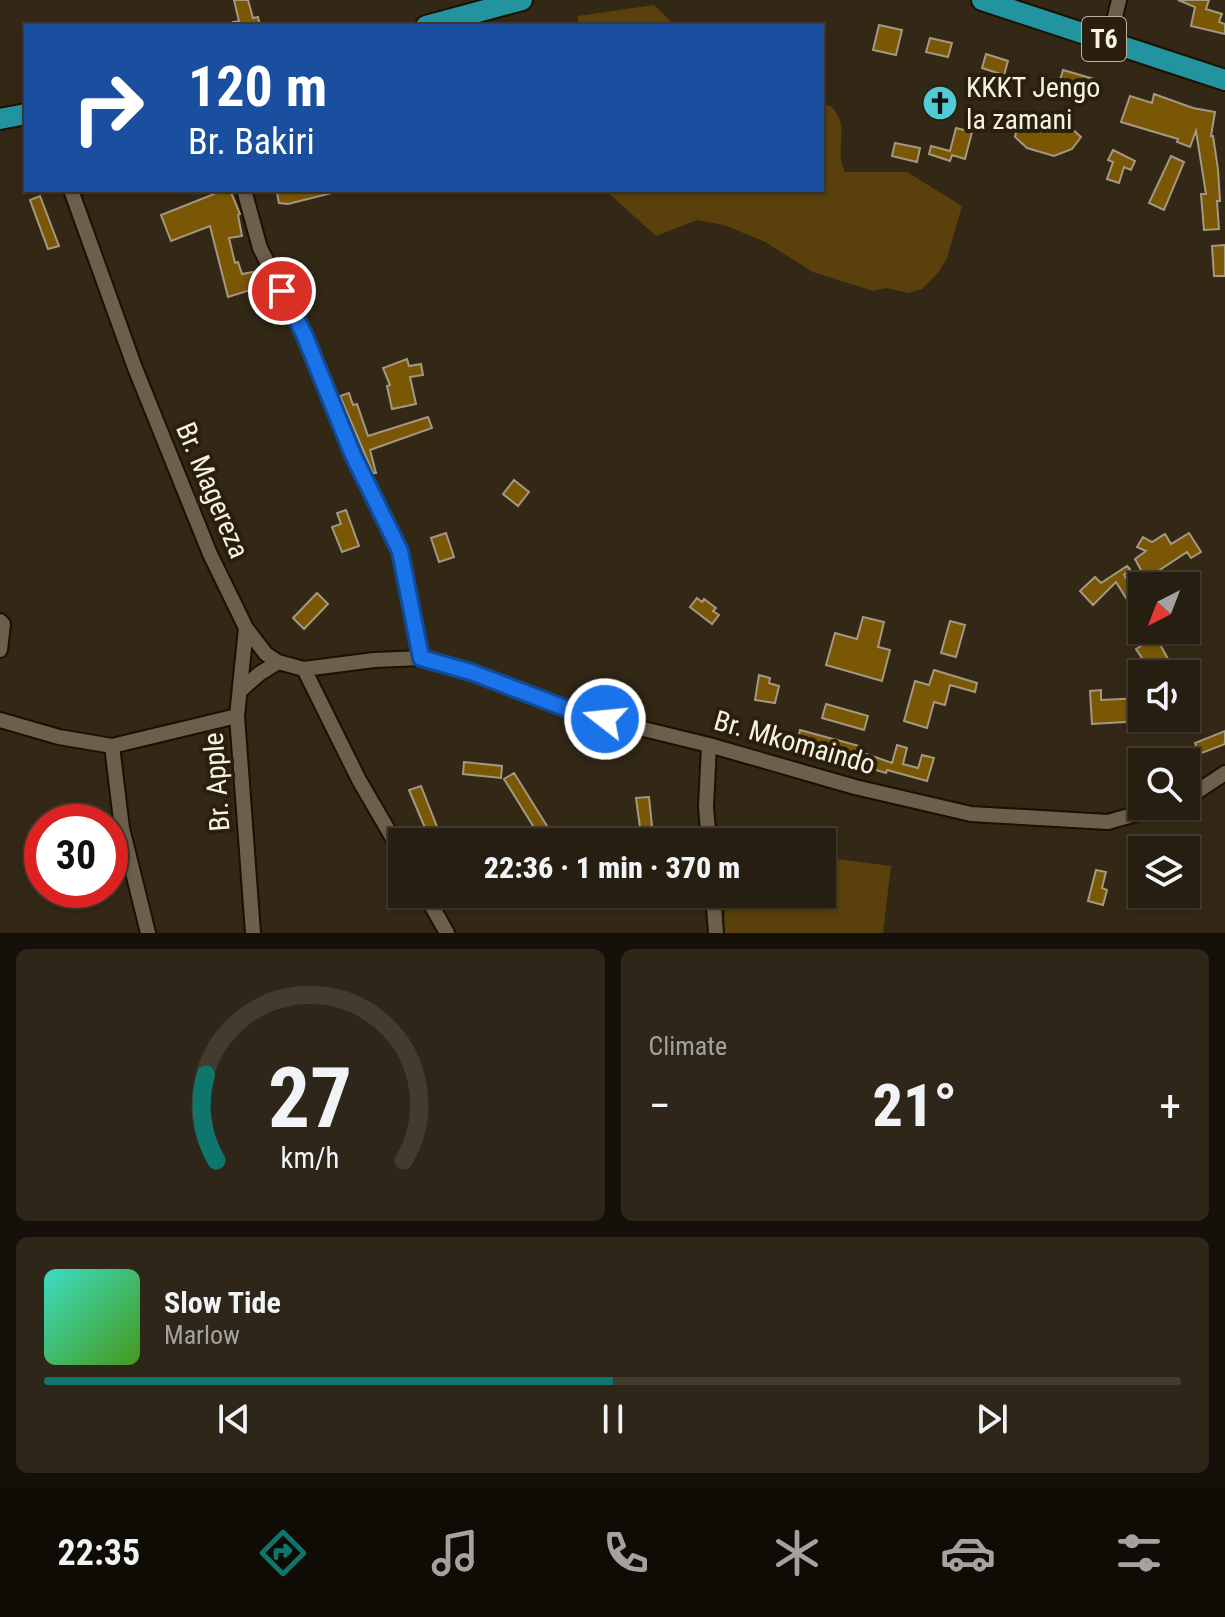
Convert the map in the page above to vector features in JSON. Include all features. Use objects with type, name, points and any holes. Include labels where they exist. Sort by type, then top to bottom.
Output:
[{"type":"highway","points":[[430,24],[456,9],[522,0]]},
{"type":"highway","name":"T6","points":[[982,0],[1225,80]]},
{"type":"highway","points":[[0,119],[24,114]]},
{"type":"street","points":[[1109,41],[1119,0]]},
{"type":"street","name":"Br. Magereza","points":[[72,192],[135,368],[210,554],[246,628],[266,654],[278,662]]},
{"type":"street","points":[[241,690],[278,662],[304,669],[374,660],[421,658],[400,551],[353,455],[304,334],[260,248],[245,192]]},
{"type":"street","points":[[0,621],[3,624],[0,650]]},
{"type":"street","name":"Br. Apple","points":[[246,628],[237,716],[253,933]]},
{"type":"street","name":"Br. Mkomaindo","points":[[421,658],[471,672],[578,713],[709,745],[855,787],[971,814],[1108,822],[1128,816]]},
{"type":"street","points":[[304,669],[359,780],[388,830]]},
{"type":"street","points":[[0,720],[59,737],[112,746],[237,716]]},
{"type":"street","points":[[708,828],[709,745]]},
{"type":"street","points":[[112,746],[122,828],[148,933]]},
{"type":"street","points":[[1200,790],[1225,773]]},
{"type":"street","points":[[433,908],[447,933]]},
{"type":"street","points":[[714,908],[716,933]]},
{"type":"shaded area","points":[[654,5],[674,24],[578,24],[578,16]]},
{"type":"shaded area","points":[[824,105],[831,106],[840,122],[845,172],[907,172],[962,206],[947,258],[938,273],[922,289],[909,293],[886,288],[873,291],[813,272],[765,242],[724,225],[697,220],[656,236],[607,192],[824,192]]},
{"type":"shaded area","points":[[836,859],[891,866],[883,933],[723,933],[726,908],[836,908]]},
{"type":"building","points":[[234,0],[248,0],[253,18],[258,17],[260,24],[233,24],[239,21]]},
{"type":"building","points":[[1178,0],[1209,0],[1206,9],[1222,14],[1219,22],[1225,24],[1225,34],[1191,26],[1195,7]]},
{"type":"building","points":[[879,25],[902,30],[896,55],[873,50]]},
{"type":"building","points":[[930,38],[952,43],[948,57],[926,52]]},
{"type":"building","points":[[986,54],[1008,61],[1004,75],[982,68]]},
{"type":"building","points":[[1063,70],[1094,79],[1089,96],[1058,87]]},
{"type":"building","points":[[1154,94],[1215,112],[1211,136],[1218,169],[1219,229],[1204,230],[1201,194],[1206,194],[1196,131],[1190,147],[1177,142],[1178,139],[1121,122],[1130,96],[1152,103]]},
{"type":"building","points":[[1032,116],[1060,118],[1081,137],[1072,149],[1054,156],[1027,148],[1015,137],[1018,123]]},
{"type":"building","points":[[956,128],[972,132],[965,159],[952,155],[950,161],[929,154],[931,146],[950,151]]},
{"type":"building","points":[[895,143],[920,148],[917,162],[892,156]]},
{"type":"building","points":[[1113,150],[1135,161],[1131,170],[1124,167],[1119,183],[1107,179],[1113,162],[1108,160]]},
{"type":"building","points":[[1171,156],[1184,162],[1164,210],[1149,203]]},
{"type":"building","points":[[219,192],[231,192],[240,214],[242,236],[229,238],[235,263],[238,262],[242,274],[253,272],[257,288],[228,297],[210,226],[171,241],[161,215]]},
{"type":"building","points":[[332,192],[288,204],[279,203],[277,193]]},
{"type":"building","points":[[40,196],[59,246],[48,249],[30,200]]},
{"type":"building","points":[[1225,245],[1225,276],[1214,276],[1212,246]]},
{"type":"building","points":[[407,359],[409,366],[421,364],[423,375],[410,377],[416,404],[392,409],[387,386],[390,385],[383,368]]},
{"type":"building","points":[[349,393],[353,405],[357,404],[368,436],[428,417],[432,428],[370,450],[376,473],[373,473],[340,396]]},
{"type":"building","points":[[514,480],[529,492],[518,506],[503,494]]},
{"type":"building","points":[[346,510],[359,546],[342,552],[332,527],[341,524],[337,513]]},
{"type":"building","points":[[446,533],[454,557],[439,562],[431,538]]},
{"type":"building","points":[[1189,533],[1201,552],[1191,558],[1187,552],[1157,572],[1142,572],[1135,559],[1146,551],[1137,547],[1143,537],[1152,542],[1165,534],[1171,544]]},
{"type":"building","points":[[1127,566],[1130,569],[1124,575],[1128,581],[1126,598],[1116,582],[1093,605],[1080,591],[1095,577],[1101,583]]},
{"type":"building","points":[[317,593],[328,604],[304,629],[293,618]]},
{"type":"building","points":[[697,598],[716,608],[713,611],[719,615],[712,624],[690,607]]},
{"type":"building","points":[[863,617],[884,622],[878,647],[890,650],[882,681],[826,665],[835,633],[857,639]]},
{"type":"building","points":[[950,621],[965,625],[956,657],[941,653]]},
{"type":"building","points":[[1144,644],[1160,644],[1168,659],[1143,660],[1136,649]]},
{"type":"building","points":[[934,670],[977,683],[975,692],[950,685],[945,705],[934,702],[927,728],[904,721],[915,681],[929,685]]},
{"type":"building","points":[[759,675],[770,678],[769,683],[779,686],[775,703],[755,700]]},
{"type":"building","points":[[1101,690],[1101,700],[1128,699],[1128,722],[1092,724],[1090,691]]},
{"type":"building","points":[[826,704],[868,716],[864,730],[822,718]]},
{"type":"building","points":[[800,730],[859,746],[858,751],[892,763],[897,745],[907,748],[903,764],[918,768],[922,755],[934,758],[927,781],[887,770],[886,773],[863,766],[864,763],[797,744]]},
{"type":"building","points":[[1225,731],[1225,744],[1200,754],[1195,743]]},
{"type":"building","points":[[464,762],[502,766],[501,778],[463,774]]},
{"type":"building","points":[[514,773],[548,828],[534,828],[504,779]]},
{"type":"building","points":[[421,786],[438,828],[425,828],[409,790]]},
{"type":"building","points":[[649,797],[650,828],[640,828],[636,798]]},
{"type":"building","points":[[1096,870],[1106,872],[1102,888],[1107,890],[1103,905],[1088,901]]},
{"type":"place","name":"KKKT Jengo la zamani","points":[[940,103]]},
{"type":"route","points":[[282,291],[304,334],[353,455],[400,551],[421,658],[471,672],[578,713],[605,719]]}]
